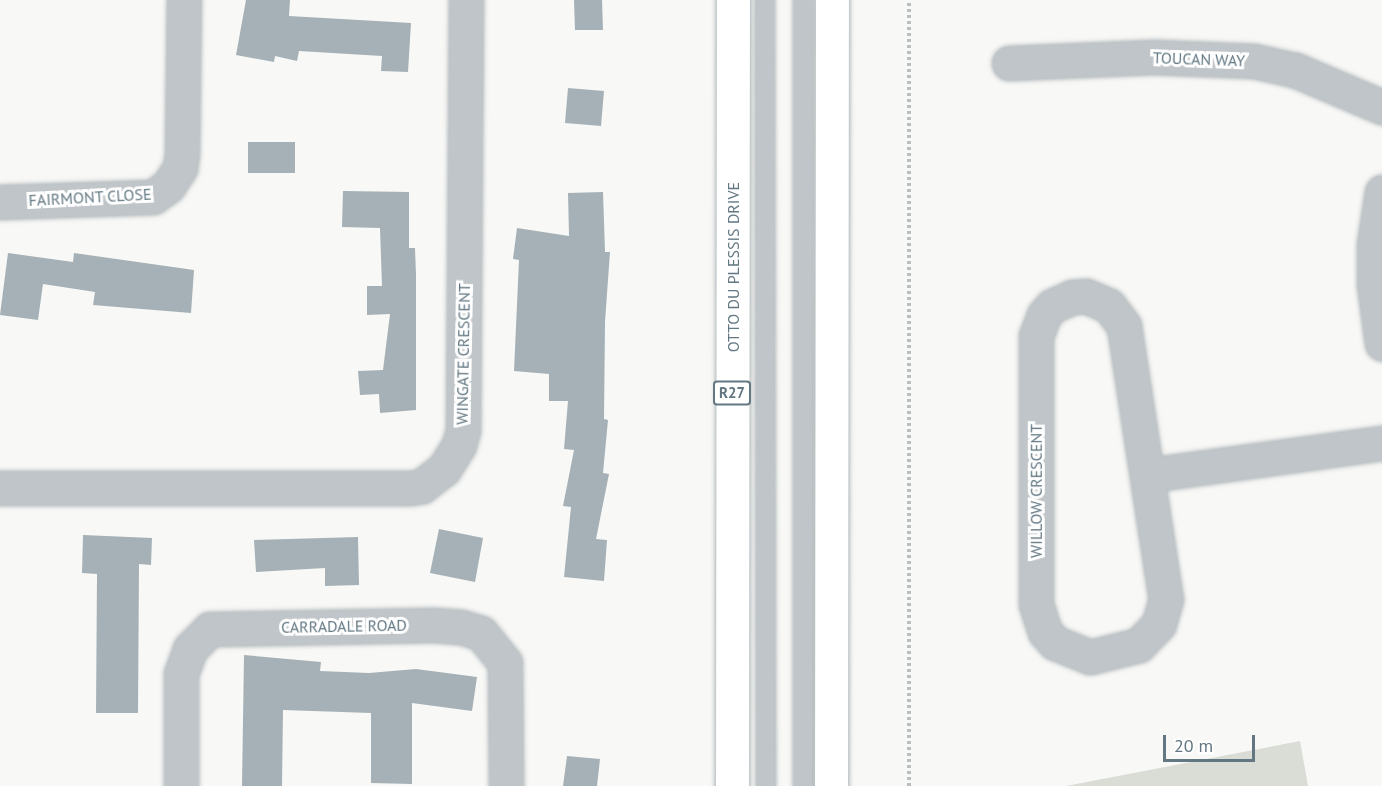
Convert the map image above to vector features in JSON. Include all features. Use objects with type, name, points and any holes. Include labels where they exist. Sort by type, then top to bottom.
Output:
[{"type":"main road","name":"OTTO DU PLESSIS DRIVE","points":[[732,786],[733,0]]},
{"type":"main road","points":[[831,786],[832,0]]},
{"type":"street","name":"FAIRMONT CLOSE","points":[[0,202],[153,197],[168,186],[180,168],[182,153],[184,0]]},
{"type":"street","name":"WINGATE CRESCENT","points":[[0,488],[410,488],[422,486],[444,469],[459,445],[463,430],[466,0]]},
{"type":"street","name":"TOUCAN WAY","points":[[1009,63],[1154,57],[1254,61],[1295,70],[1382,107]]},
{"type":"street","points":[[1382,192],[1374,245],[1382,343]]},
{"type":"street","name":"WILLOW CRESCENT","points":[[1079,297],[1098,299],[1109,306],[1124,327],[1148,475],[1165,586],[1165,606],[1159,624],[1139,645],[1125,651],[1090,657],[1065,650],[1045,632],[1036,604],[1036,336],[1044,315],[1062,300],[1079,297]]},
{"type":"street","points":[[1148,475],[1382,443]]},
{"type":"street","name":"CARRADALE ROAD","points":[[181,786],[181,674],[190,649],[210,629],[433,625],[461,627],[481,633],[505,663],[506,786]]},
{"type":"lane","points":[[765,0],[765,786]]},
{"type":"lane","points":[[803,0],[803,786]]},
{"type":"path","points":[[909,0],[909,786]]},
{"type":"shaded area","points":[[1300,741],[1308,786],[1066,786]]},
{"type":"building","points":[[246,0],[290,0],[289,16],[411,23],[408,72],[381,71],[382,56],[299,51],[297,61],[275,56],[274,62],[236,55]]},
{"type":"building","points":[[574,0],[602,0],[603,30],[575,30]]},
{"type":"building","points":[[568,88],[604,91],[601,126],[565,123]]},
{"type":"building","points":[[248,142],[295,142],[295,173],[248,173]]},
{"type":"building","points":[[343,191],[409,192],[409,248],[415,248],[416,275],[416,410],[380,413],[379,394],[360,395],[358,371],[383,370],[390,314],[367,315],[367,286],[382,286],[380,228],[342,227]]},
{"type":"building","points":[[603,192],[605,252],[610,252],[605,322],[604,419],[608,420],[603,473],[609,474],[596,539],[607,540],[604,581],[564,577],[571,507],[563,506],[574,450],[564,449],[568,401],[549,401],[549,374],[514,371],[519,260],[513,259],[517,228],[569,236],[568,193]]},
{"type":"building","points":[[8,253],[73,262],[74,253],[194,270],[191,313],[93,305],[95,292],[43,284],[38,320],[0,315]]},
{"type":"building","points":[[439,529],[483,538],[475,582],[430,573]]},
{"type":"building","points":[[83,535],[152,538],[151,565],[139,564],[138,713],[96,713],[97,574],[82,573]]},
{"type":"building","points":[[358,537],[359,585],[325,586],[325,568],[256,572],[254,540]]},
{"type":"building","points":[[244,655],[321,662],[320,671],[369,673],[416,669],[477,677],[472,711],[412,703],[412,784],[371,783],[371,713],[283,710],[282,786],[242,786]]},
{"type":"building","points":[[567,756],[600,759],[597,786],[563,786]]}]
